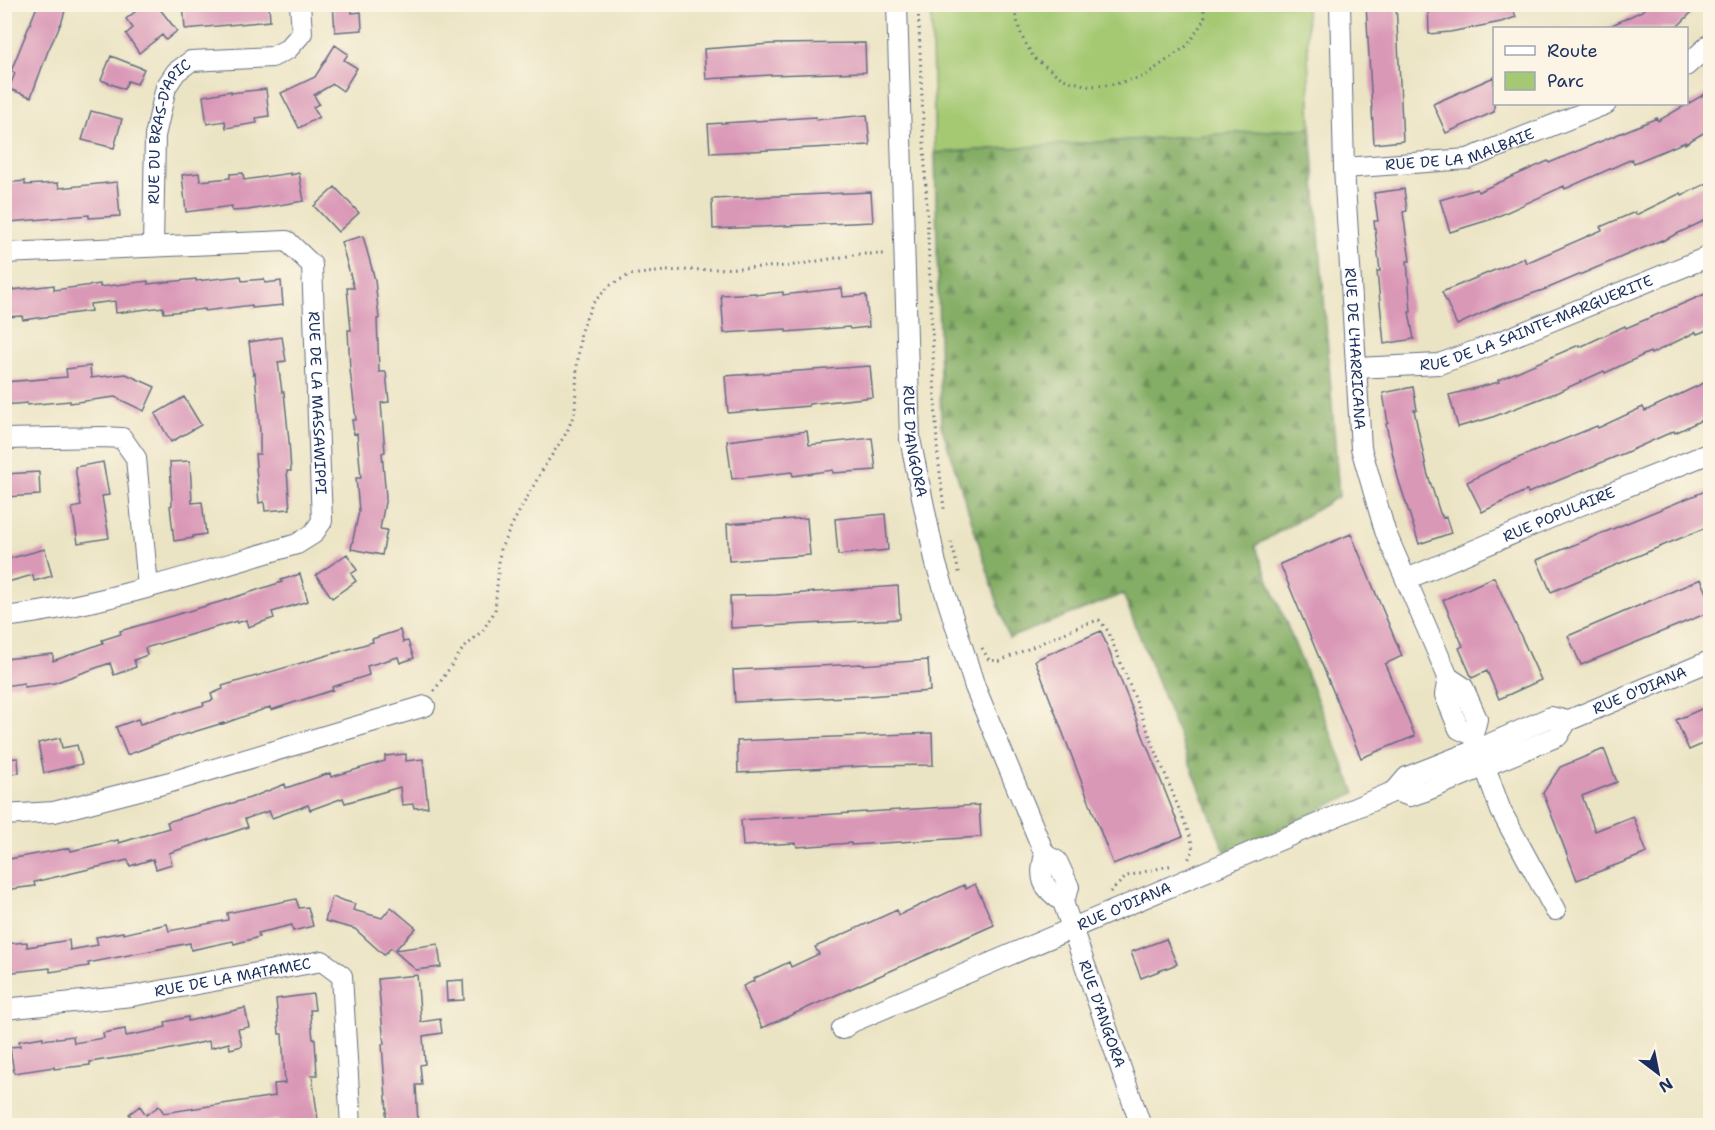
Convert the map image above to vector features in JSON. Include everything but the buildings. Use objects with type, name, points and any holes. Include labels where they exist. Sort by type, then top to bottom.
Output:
[{"type":"street","name":"RUE DU BRAS-D'APIC","points":[[153,246],[155,136],[166,87],[176,72],[191,61],[272,57],[288,49],[302,33],[300,4]]},
{"type":"street","name":"RUE D'ANGORA","points":[[897,4],[909,440],[936,564],[975,687],[1046,855],[1040,871],[1049,892],[1063,902],[1141,1125]]},
{"type":"street","name":"RUE DE L'HARRICANA","points":[[1340,4],[1344,168],[1361,448],[1385,531],[1448,677],[1445,695],[1460,729],[1479,750],[1501,811],[1555,910]]},
{"type":"street","points":[[1688,64],[1710,44]]},
{"type":"street","name":"RUE DE LA MALBAIE","points":[[1344,168],[1468,159],[1603,105]]},
{"type":"street","name":"RUE DE LA MASSAWIPPI","points":[[4,253],[287,241],[312,265],[322,521],[313,534],[297,544],[148,587],[38,613],[4,617]]},
{"type":"street","name":"RUE DE LA SAINTE-MARGUERITE","points":[[1356,368],[1439,364],[1497,343],[1710,256]]},
{"type":"street","points":[[4,439],[122,438],[136,458],[148,587]]},
{"type":"street","name":"RUE POPULAIRE","points":[[1407,579],[1710,453]]},
{"type":"street","name":"RUE O'DIANA","points":[[847,1025],[1395,791],[1407,777],[1479,750],[1551,717],[1567,721],[1710,661]]},
{"type":"street","points":[[4,815],[54,812],[174,781],[425,706]]},
{"type":"street","name":"RUE DE LA MATAMEC","points":[[4,1009],[132,996],[322,960],[342,976],[351,1125]]},
{"type":"path","points":[[918,4],[937,446],[945,511]]},
{"type":"path","points":[[1012,4],[1022,38],[1034,58],[1063,79],[1088,86],[1110,85],[1143,77],[1188,45],[1205,18],[1203,4]]},
{"type":"path","points":[[425,706],[462,650],[483,630],[495,611],[500,550],[534,485],[567,432],[575,411],[581,331],[592,304],[609,286],[629,275],[665,271],[788,266],[860,254],[892,254]]},
{"type":"path","points":[[949,532],[963,585]]},
{"type":"path","points":[[981,645],[989,660],[1000,661],[1099,620],[1108,631],[1185,824],[1192,851],[1189,860],[1127,876],[1104,898]]},
{"type":"green space","points":[[931,5],[1306,5],[1311,128],[935,153]]},
{"type":"green space","points":[[1311,128],[1339,496],[1255,546],[1355,793],[1226,855],[1123,594],[1009,638],[941,425],[935,153]]}]
